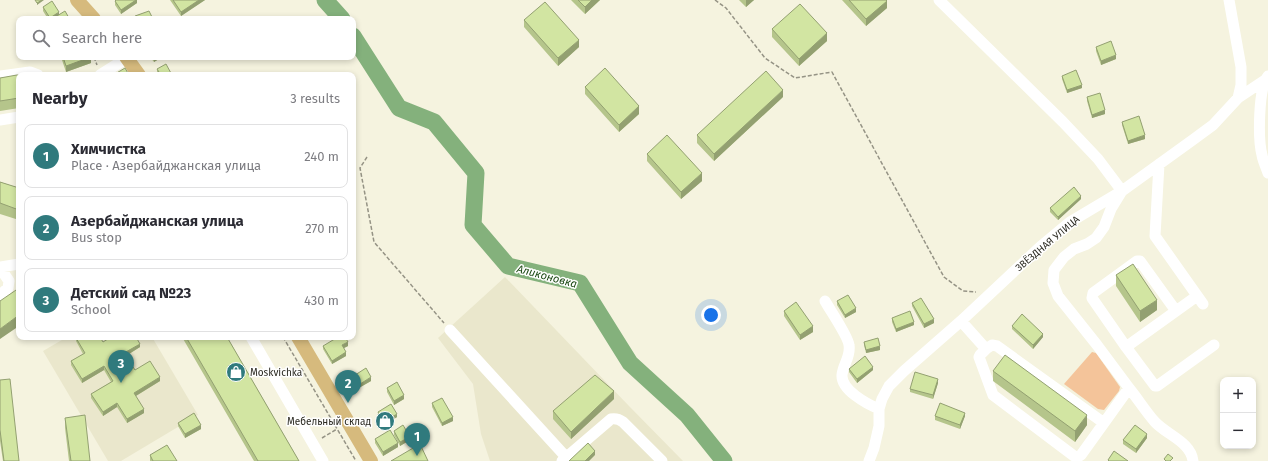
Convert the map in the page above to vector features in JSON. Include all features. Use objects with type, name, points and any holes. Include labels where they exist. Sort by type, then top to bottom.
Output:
[{"type":"main road","points":[[77,0],[91,16]]},
{"type":"main road","points":[[128,60],[137,72]]},
{"type":"main road","points":[[300,340],[371,461]]},
{"type":"street","points":[[939,0],[1063,122],[1098,159],[1122,191],[1111,209],[1100,233],[1096,238],[1064,257],[1054,270],[1053,283],[1058,296],[1156,424],[1188,449],[1192,455],[1193,461]]},
{"type":"street","points":[[1228,0],[1241,67],[1241,84],[1238,98]]},
{"type":"street","points":[[105,72],[124,60]]},
{"type":"street","points":[[0,76],[16,74]]},
{"type":"street","name":"ЗВЁЗДНАЯ УЛИЦА","points":[[869,461],[874,448],[879,426],[879,409],[882,399],[890,386],[904,371],[961,321],[1040,247],[1070,222],[1122,191],[1159,164],[1212,125],[1238,98],[1267,78]]},
{"type":"street","points":[[1267,78],[1264,100],[1259,118],[1261,154],[1268,173]]},
{"type":"street","points":[[0,120],[16,117]]},
{"type":"street","points":[[1126,347],[1176,311],[1200,300],[1155,236],[1159,164]]},
{"type":"street","points":[[1176,311],[1140,261],[1137,261],[1093,293],[1092,298],[1126,347],[1156,386],[1214,345]]},
{"type":"street","points":[[0,295],[8,288],[9,281],[0,268],[16,265]]},
{"type":"street","points":[[825,301],[849,343],[850,353],[842,375],[844,384],[859,398],[879,409]]},
{"type":"street","points":[[961,321],[986,349]]},
{"type":"street","points":[[450,330],[564,459],[611,419],[615,418],[624,422],[662,461]]},
{"type":"street","points":[[253,340],[323,461]]},
{"type":"street","points":[[1104,423],[997,346],[992,345],[980,355],[979,357],[994,395],[1074,456],[1081,455],[1104,423],[1129,388]]},
{"type":"path","points":[[716,0],[726,8],[765,58],[794,78],[832,72],[944,277],[963,291],[990,294]]},
{"type":"path","points":[[367,157],[360,168],[374,242],[450,330]]},
{"type":"path","points":[[285,340],[356,461]]},
{"type":"path","points":[[313,444],[337,429]]},
{"type":"shaded area","points":[[505,277],[683,461],[490,461],[481,434],[473,384],[438,338]]},
{"type":"shaded area","points":[[62,340],[154,340],[198,415],[121,461],[108,461],[43,351]]},
{"type":"shaded area","points":[[1092,352],[1096,353],[1120,387],[1119,391],[1104,410],[1098,409],[1064,384]]},
{"type":"building","points":[[35,0],[42,0],[37,3]]},
{"type":"building","points":[[136,0],[121,10],[115,1]]},
{"type":"building","points":[[173,0],[199,0],[181,12]]},
{"type":"building","points":[[578,0],[592,0],[585,7]]},
{"type":"building","points":[[849,0],[886,0],[887,1],[866,19]]},
{"type":"building","points":[[52,1],[59,12],[53,16],[49,16],[43,7]]},
{"type":"building","points":[[545,2],[579,40],[558,58],[524,20]]},
{"type":"building","points":[[800,4],[827,33],[799,59],[772,29]]},
{"type":"building","points":[[65,11],[68,16],[57,16]]},
{"type":"building","points":[[149,11],[152,16],[135,16]]},
{"type":"building","points":[[1111,41],[1116,55],[1101,61],[1096,47]]},
{"type":"building","points":[[64,60],[83,60],[66,66]]},
{"type":"building","points":[[166,64],[170,72],[159,72],[157,69]]},
{"type":"building","points":[[125,68],[127,72],[118,72]]},
{"type":"building","points":[[605,68],[639,106],[619,125],[585,87]]},
{"type":"building","points":[[1076,70],[1082,85],[1067,90],[1062,76]]},
{"type":"building","points":[[766,71],[783,90],[714,154],[697,135]]},
{"type":"building","points":[[16,75],[16,98],[0,101],[0,78]]},
{"type":"building","points":[[1100,93],[1105,110],[1092,115],[1087,97]]},
{"type":"building","points":[[1139,116],[1145,135],[1128,141],[1122,122]]},
{"type":"building","points":[[667,135],[702,173],[681,192],[647,154]]},
{"type":"building","points":[[0,182],[16,187],[16,209],[0,203]]},
{"type":"building","points":[[1074,187],[1081,196],[1058,217],[1050,208]]},
{"type":"building","points":[[1133,264],[1157,300],[1140,311],[1116,275]]},
{"type":"building","points":[[16,290],[16,317],[0,329],[0,301]]},
{"type":"building","points":[[848,295],[856,308],[845,315],[837,301]]},
{"type":"building","points":[[921,298],[934,319],[924,324],[912,303]]},
{"type":"building","points":[[796,302],[813,326],[800,335],[784,311]]},
{"type":"building","points":[[910,311],[914,322],[896,329],[892,318]]},
{"type":"building","points":[[1022,314],[1043,334],[1033,345],[1012,326]]},
{"type":"building","points":[[878,338],[880,346],[866,350],[864,342]]},
{"type":"building","points":[[77,340],[102,340],[103,342],[106,340],[138,340],[140,344],[124,353],[135,370],[150,361],[160,377],[134,393],[144,409],[127,419],[117,403],[103,412],[91,394],[113,381],[104,366],[82,379],[71,361],[85,353]]},
{"type":"building","points":[[188,340],[229,340],[299,461],[258,461]]},
{"type":"building","points":[[333,340],[347,340],[348,342],[342,345],[346,352],[332,361],[323,346]]},
{"type":"building","points":[[1005,355],[1087,415],[1075,431],[993,371]]},
{"type":"building","points":[[865,356],[873,367],[857,379],[849,369]]},
{"type":"building","points":[[366,368],[371,377],[357,386],[352,377]]},
{"type":"building","points":[[915,372],[938,379],[933,395],[910,389]]},
{"type":"building","points":[[595,375],[614,391],[571,432],[553,411]]},
{"type":"building","points":[[10,379],[19,461],[4,461],[0,430],[0,380]]},
{"type":"building","points":[[397,382],[404,395],[394,401],[387,388]]},
{"type":"building","points":[[442,398],[453,417],[442,423],[432,403]]},
{"type":"building","points":[[940,403],[965,413],[960,425],[935,416]]},
{"type":"building","points":[[391,404],[397,414],[383,422],[378,412]]},
{"type":"building","points":[[194,413],[201,425],[185,434],[178,423]]},
{"type":"building","points":[[85,415],[90,461],[71,461],[65,418]]},
{"type":"building","points":[[403,425],[410,437],[400,442],[394,431]]},
{"type":"building","points":[[1135,425],[1147,434],[1136,449],[1123,440]]},
{"type":"building","points":[[390,430],[398,443],[383,452],[375,439]]},
{"type":"building","points":[[588,443],[595,451],[585,461],[569,461]]},
{"type":"building","points":[[420,444],[428,461],[391,461]]},
{"type":"building","points":[[167,445],[177,461],[153,461],[150,455]]},
{"type":"building","points":[[1114,451],[1128,461],[1109,461],[1108,460]]},
{"type":"building","points":[[1168,454],[1173,458],[1170,461],[1166,461],[1164,459]]},
{"type":"waterway","name":"Аликоновка","points":[[325,0],[339,16]]},
{"type":"waterway","name":"Аликоновка","points":[[356,41],[399,108],[434,122],[476,173],[473,225],[508,266],[580,283],[630,363],[687,415],[724,461]]},
{"type":"place","name":"Moskvichka","points":[[236,372]]},
{"type":"place","name":"Детский сад №23","points":[[121,383]]},
{"type":"place","name":"Азербайджанская улица","points":[[348,403]]},
{"type":"place","name":"Мебельный склад","points":[[385,421]]},
{"type":"place","name":"Химчистка","points":[[417,456]]}]
